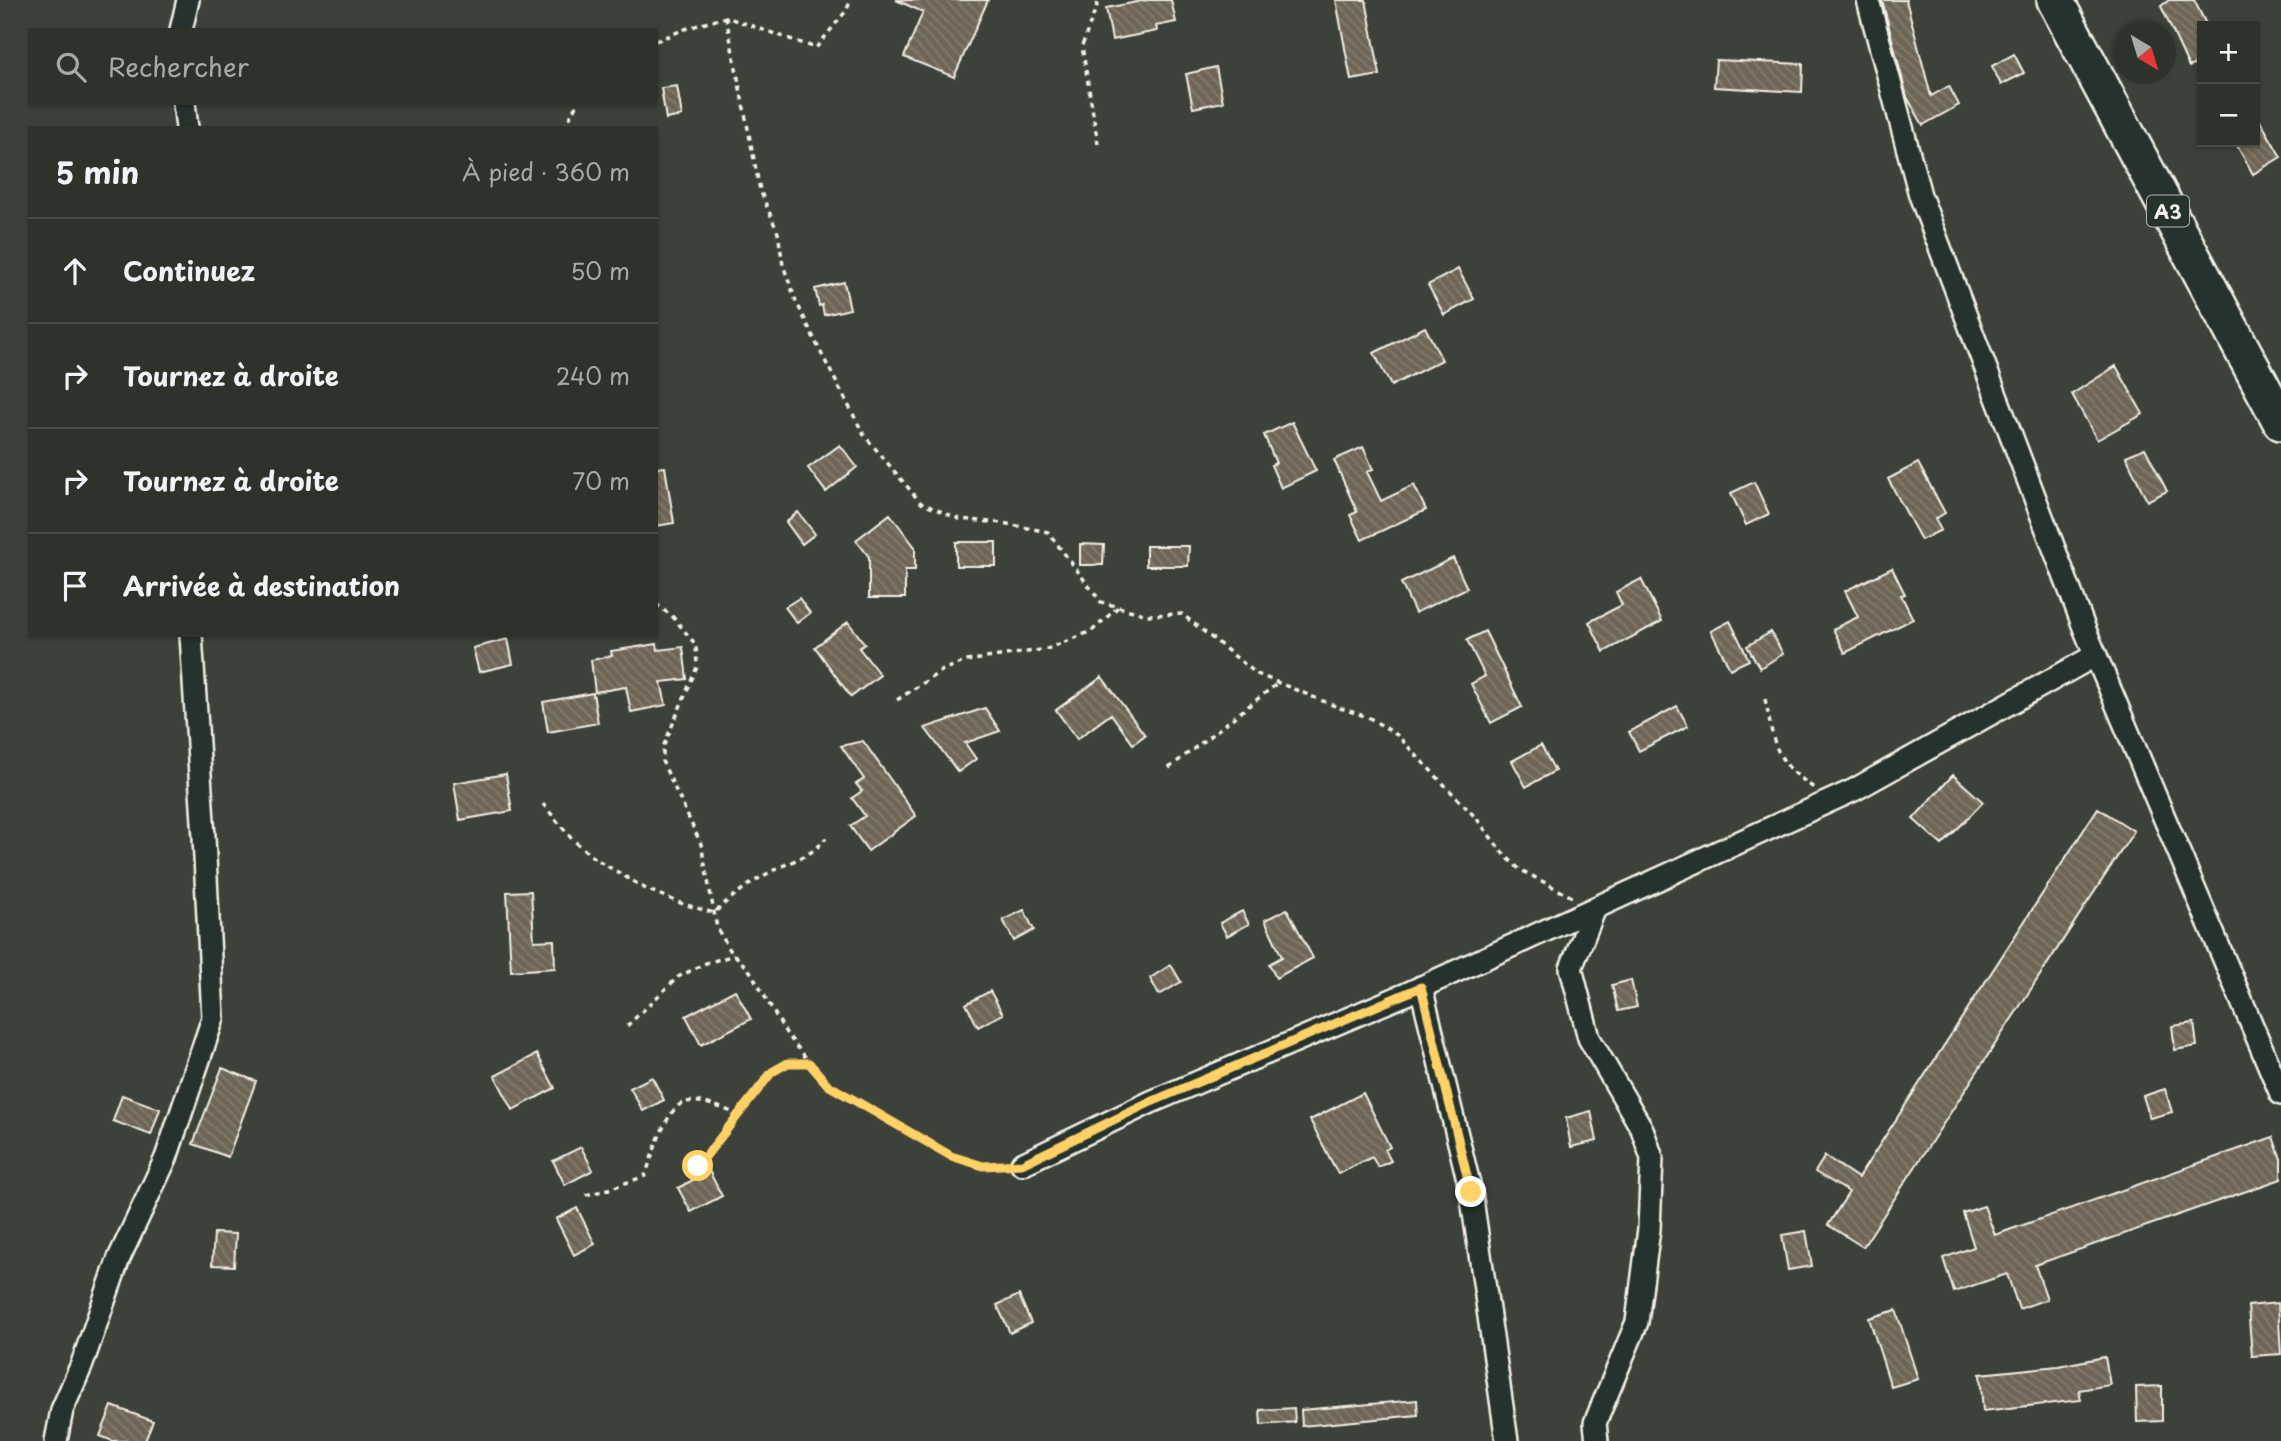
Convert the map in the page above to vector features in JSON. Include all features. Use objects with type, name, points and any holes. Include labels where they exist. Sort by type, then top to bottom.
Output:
[{"type":"highway","name":"A3","points":[[2055,0],[2281,422]]},
{"type":"street","points":[[181,28],[188,0]]},
{"type":"street","points":[[1868,0],[1920,195],[2096,655],[2281,1094]]},
{"type":"street","points":[[184,105],[187,126]]},
{"type":"street","points":[[56,1441],[62,1410],[82,1364],[120,1258],[166,1158],[212,1018],[191,637]]},
{"type":"street","points":[[1022,1164],[1151,1102],[1421,987],[1836,798],[2096,655]]},
{"type":"street","points":[[1595,908],[1571,968],[1589,1038],[1642,1129],[1652,1158],[1648,1229],[1637,1322],[1594,1423],[1597,1441]]},
{"type":"street","points":[[1421,987],[1471,1192],[1507,1441]]},
{"type":"path","points":[[658,40],[726,17],[816,48],[846,11],[851,0]]},
{"type":"path","points":[[1098,144],[1082,46],[1099,0]]},
{"type":"path","points":[[726,17],[761,190],[778,233],[783,265],[796,301],[863,435],[921,503],[959,519],[1002,523],[1048,532],[1101,602],[1147,615],[1182,614],[1257,674],[1368,717],[1397,735],[1477,819],[1519,869],[1595,908]]},
{"type":"path","points":[[566,126],[577,105]]},
{"type":"path","points":[[658,606],[673,617],[696,645],[697,667],[664,745],[662,761],[701,844],[717,928],[735,955],[750,971],[786,1033],[828,1085],[951,1156],[983,1166],[1022,1164]]},
{"type":"path","points":[[897,700],[943,670],[966,661],[1047,649],[1092,631],[1118,607]]},
{"type":"path","points":[[1169,768],[1278,683]]},
{"type":"path","points":[[1765,699],[1776,751],[1791,771],[1813,787],[1836,798]]},
{"type":"path","points":[[543,804],[571,838],[594,858],[646,889],[683,905],[714,913]]},
{"type":"path","points":[[714,913],[737,892],[817,850],[826,838]]},
{"type":"path","points":[[627,1026],[678,977],[706,963],[735,955]]},
{"type":"path","points":[[698,1166],[772,1072],[788,1063],[809,1063]]},
{"type":"path","points":[[586,1195],[607,1191],[645,1175],[673,1109],[684,1101],[705,1103],[738,1114]]},
{"type":"building","points":[[896,0],[988,0],[954,77],[904,57],[923,12]]},
{"type":"building","points":[[1147,0],[1171,0],[1176,22],[1156,26],[1157,31],[1112,40],[1106,8]]},
{"type":"building","points":[[1336,0],[1366,0],[1380,75],[1351,80]]},
{"type":"building","points":[[1882,0],[1906,0],[1931,96],[1949,86],[1959,105],[1923,125],[1907,97]]},
{"type":"building","points":[[2169,0],[2194,0],[2204,21],[2197,21],[2197,63],[2189,67],[2176,39],[2176,21],[2168,21],[2161,6]]},
{"type":"building","points":[[2014,54],[2024,73],[2001,85],[1992,66]]},
{"type":"building","points":[[1716,60],[1803,64],[1802,92],[1714,87]]},
{"type":"building","points":[[1216,67],[1223,102],[1193,108],[1186,74]]},
{"type":"building","points":[[677,86],[682,116],[666,119],[661,88]]},
{"type":"building","points":[[2260,121],[2281,157],[2253,174],[2238,147],[2260,147]]},
{"type":"building","points":[[1458,269],[1474,299],[1444,315],[1428,285]]},
{"type":"building","points":[[844,282],[850,309],[824,315],[815,289]]},
{"type":"building","points":[[1425,327],[1442,360],[1391,386],[1374,353]]},
{"type":"building","points":[[2116,366],[2143,414],[2097,440],[2072,394]]},
{"type":"building","points":[[1292,422],[1316,471],[1281,488],[1271,465],[1276,463],[1264,435]]},
{"type":"building","points":[[840,445],[857,467],[826,492],[808,468]]},
{"type":"building","points":[[1363,447],[1373,469],[1367,472],[1381,501],[1414,485],[1426,510],[1362,540],[1350,515],[1357,512],[1334,460]]},
{"type":"building","points":[[2145,448],[2167,491],[2147,501],[2126,456]]},
{"type":"building","points":[[1918,463],[1945,513],[1935,519],[1941,530],[1921,540],[1888,479]]},
{"type":"building","points":[[665,467],[674,523],[658,526],[658,468]]},
{"type":"building","points":[[1754,482],[1769,514],[1746,525],[1731,493]]},
{"type":"building","points":[[798,512],[815,534],[802,544],[786,522]]},
{"type":"building","points":[[890,514],[915,547],[915,570],[905,570],[905,598],[869,598],[869,557],[856,540]]},
{"type":"building","points":[[956,542],[996,542],[996,566],[956,566]]},
{"type":"building","points":[[1080,544],[1104,545],[1103,565],[1080,565]]},
{"type":"building","points":[[1146,546],[1189,546],[1188,566],[1146,566]]},
{"type":"building","points":[[1453,558],[1467,588],[1415,613],[1401,583]]},
{"type":"building","points":[[1892,568],[1905,594],[1901,595],[1913,619],[1845,653],[1833,629],[1858,617],[1845,591]]},
{"type":"building","points":[[1641,579],[1662,621],[1604,652],[1589,622],[1622,605],[1616,592]]},
{"type":"building","points":[[799,598],[810,613],[797,623],[785,607]]},
{"type":"building","points":[[1730,621],[1749,660],[1730,669],[1711,631]]},
{"type":"building","points":[[848,622],[865,644],[859,648],[880,675],[851,697],[815,647]]},
{"type":"building","points":[[1485,631],[1522,707],[1491,723],[1471,684],[1485,676],[1467,640]]},
{"type":"building","points":[[1771,632],[1783,654],[1760,668],[1747,646]]},
{"type":"building","points":[[508,639],[513,664],[479,672],[473,648]]},
{"type":"building","points":[[657,644],[658,650],[683,647],[687,679],[661,682],[666,705],[631,712],[626,687],[595,692],[591,660],[612,656],[611,651]]},
{"type":"building","points":[[1102,677],[1145,735],[1133,744],[1111,714],[1077,739],[1056,710]]},
{"type":"building","points":[[593,693],[598,723],[548,732],[543,702]]},
{"type":"building","points":[[1677,706],[1688,726],[1639,751],[1629,732]]},
{"type":"building","points":[[985,708],[1000,731],[965,743],[976,759],[958,772],[925,728]]},
{"type":"building","points":[[863,741],[916,816],[868,851],[850,826],[865,816],[852,798],[862,791],[856,784],[864,779],[841,746]]},
{"type":"building","points":[[1541,745],[1555,771],[1526,787],[1512,761]]},
{"type":"building","points":[[506,774],[512,811],[460,820],[454,783]]},
{"type":"building","points":[[1953,775],[1983,802],[1942,845],[1913,819]]},
{"type":"building","points":[[2098,808],[2134,831],[1863,1247],[1828,1225],[1849,1192],[1815,1172],[1825,1156],[1858,1178]]},
{"type":"building","points":[[531,891],[534,941],[554,940],[555,968],[511,971],[507,892]]},
{"type":"building","points":[[1287,909],[1313,958],[1276,978],[1269,964],[1282,957],[1265,920]]},
{"type":"building","points":[[1024,910],[1034,930],[1014,941],[1003,920]]},
{"type":"building","points":[[1242,911],[1249,924],[1227,936],[1220,923]]},
{"type":"building","points":[[1171,965],[1181,982],[1159,995],[1150,978]]},
{"type":"building","points":[[1631,980],[1637,1007],[1618,1011],[1612,985]]},
{"type":"building","points":[[735,990],[751,1019],[701,1045],[686,1016]]},
{"type":"building","points":[[990,991],[1003,1014],[978,1027],[966,1004]]},
{"type":"building","points":[[2194,1023],[2197,1046],[2175,1050],[2172,1026]]},
{"type":"building","points":[[537,1054],[555,1088],[513,1110],[495,1076]]},
{"type":"building","points":[[222,1068],[256,1081],[228,1157],[193,1144]]},
{"type":"building","points":[[652,1077],[664,1100],[643,1111],[630,1088]]},
{"type":"building","points":[[2165,1089],[2172,1112],[2150,1118],[2143,1096]]},
{"type":"building","points":[[1363,1093],[1390,1147],[1385,1150],[1391,1161],[1378,1167],[1372,1157],[1338,1174],[1310,1120]]},
{"type":"building","points":[[122,1095],[160,1109],[151,1135],[113,1121]]},
{"type":"building","points":[[1591,1111],[1597,1141],[1571,1147],[1566,1118]]},
{"type":"building","points":[[2273,1137],[2281,1159],[2281,1179],[2035,1265],[2047,1299],[2019,1309],[2007,1274],[1954,1292],[1943,1258],[1974,1247],[1963,1213],[1984,1206],[1995,1235]]},
{"type":"building","points":[[581,1147],[593,1170],[565,1185],[553,1161]]},
{"type":"building","points":[[709,1171],[722,1196],[691,1212],[678,1188]]},
{"type":"building","points":[[577,1208],[595,1244],[574,1255],[556,1219]]},
{"type":"building","points":[[1806,1231],[1812,1266],[1788,1270],[1782,1235]]},
{"type":"building","points":[[214,1233],[236,1234],[234,1266],[212,1265]]},
{"type":"building","points":[[1019,1295],[1031,1323],[1010,1333],[997,1305]]},
{"type":"building","points":[[2278,1303],[2281,1354],[2252,1356],[2248,1306]]},
{"type":"building","points":[[1896,1310],[1918,1379],[1891,1387],[1869,1318]]},
{"type":"building","points":[[2105,1357],[2110,1385],[2079,1390],[2081,1400],[1983,1411],[1980,1374],[2058,1366]]},
{"type":"building","points":[[2162,1386],[2162,1421],[2137,1422],[2136,1387]]},
{"type":"building","points":[[1417,1400],[1418,1415],[1302,1426],[1301,1410]]},
{"type":"building","points":[[112,1406],[153,1421],[145,1441],[113,1441],[100,1436]]},
{"type":"building","points":[[1294,1408],[1295,1422],[1261,1425],[1260,1410]]},
{"type":"route","points":[[698,1166],[772,1072],[788,1063],[809,1063],[828,1085],[951,1156],[983,1166],[1022,1164],[1151,1102],[1421,987],[1471,1192]]}]
